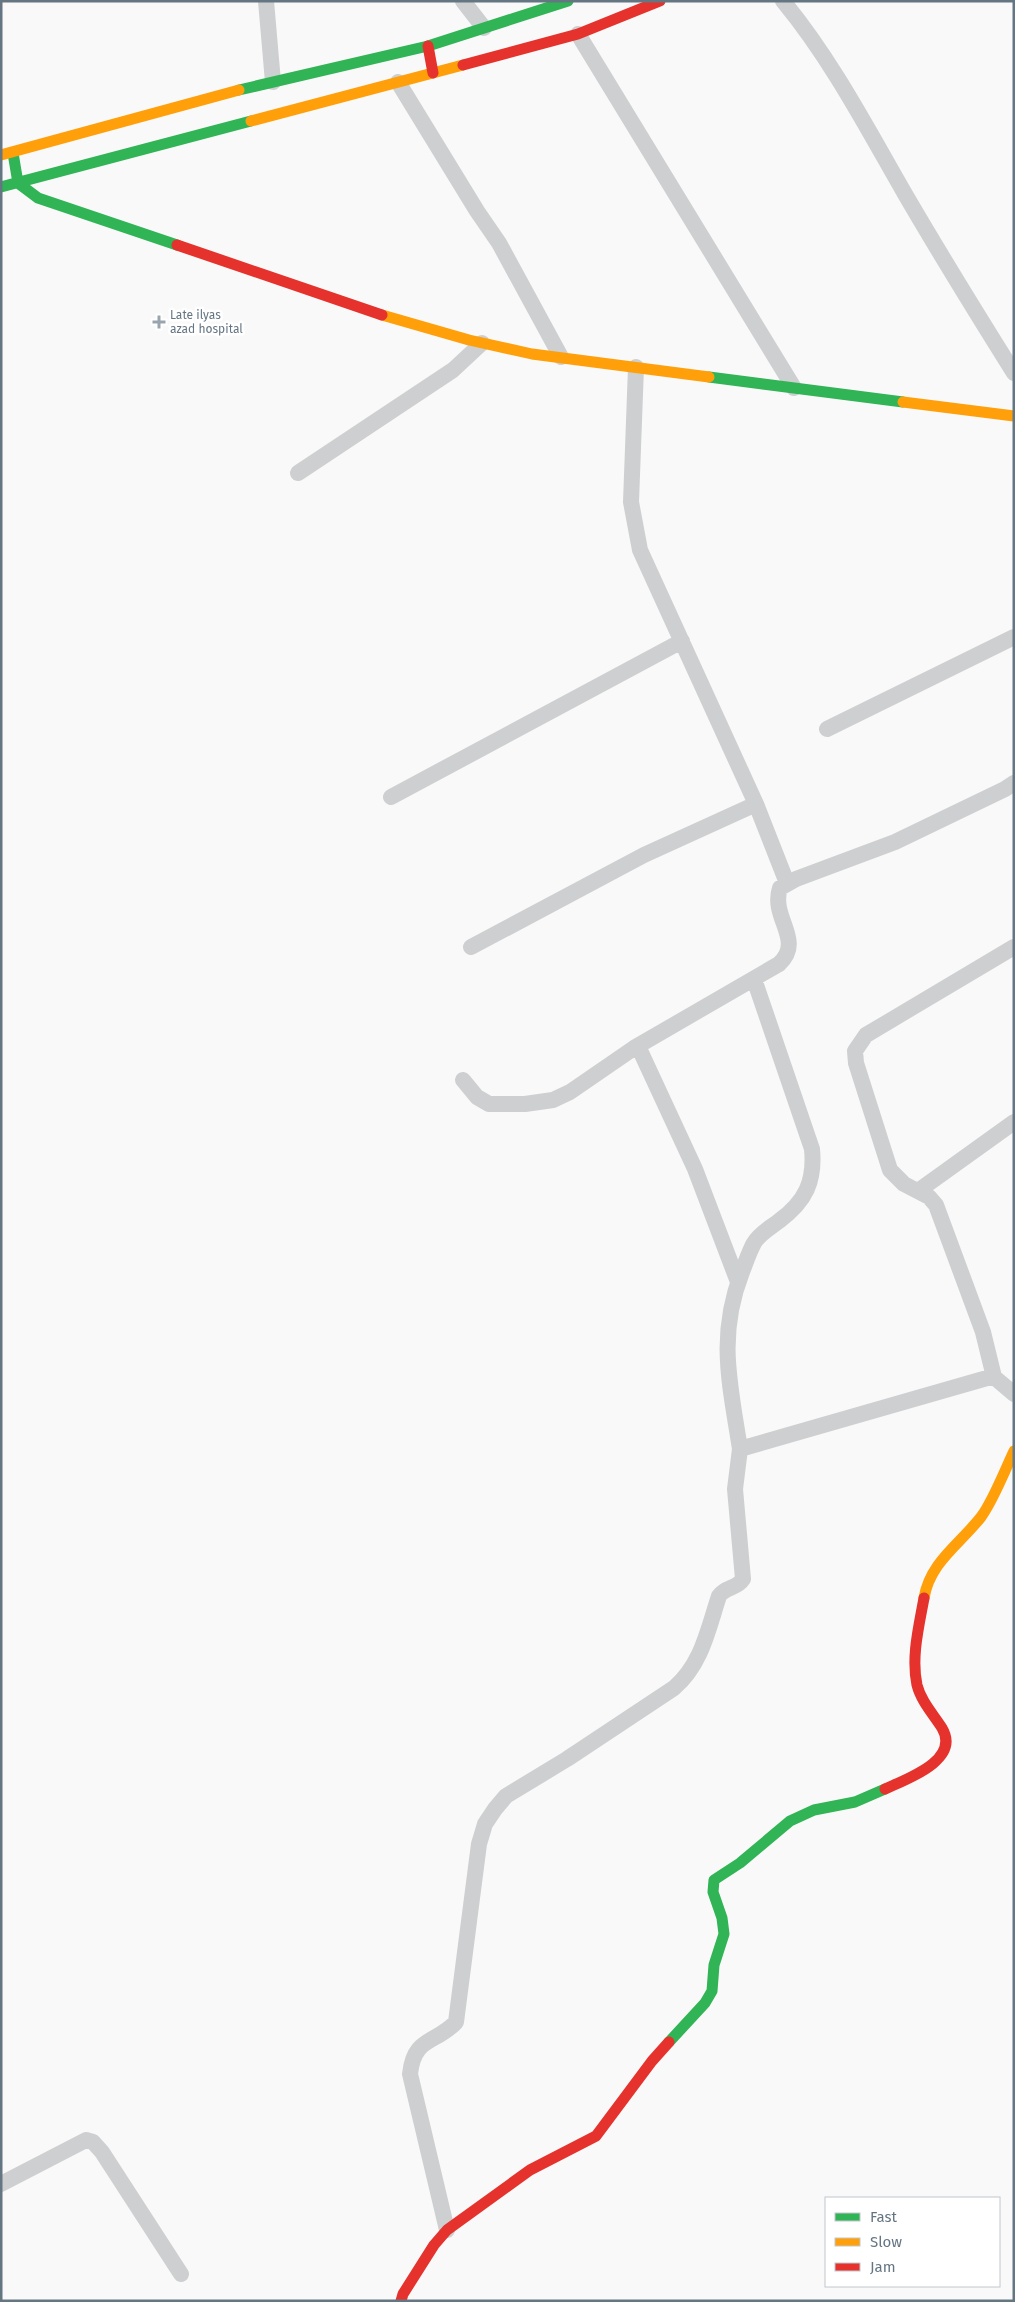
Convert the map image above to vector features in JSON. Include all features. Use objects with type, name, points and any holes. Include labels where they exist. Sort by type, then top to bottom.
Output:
[{"type":"main road","points":[[568,1],[428,46],[204,98],[7,154],[18,183],[38,198],[389,317],[482,343],[532,354],[1014,416]]},
{"type":"main road","points":[[1,187],[578,34],[660,1]]},
{"type":"main road","points":[[428,46],[432,72]]},
{"type":"main road","points":[[400,2301],[434,2245],[447,2230],[530,2170],[584,2144],[596,2136],[652,2061],[705,2003],[712,1991],[714,1965],[724,1934],[712,1885],[718,1876],[740,1863],[790,1821],[814,1810],[855,1802],[894,1785],[937,1762],[944,1752],[946,1741],[943,1730],[924,1702],[917,1685],[915,1652],[926,1584],[938,1562],[982,1516],[1014,1451]]},
{"type":"street","points":[[266,1],[274,82]]},
{"type":"street","points":[[463,1],[484,28]]},
{"type":"street","points":[[782,1],[802,24],[866,125],[931,238],[1014,373]]},
{"type":"street","points":[[578,34],[794,388]]},
{"type":"street","points":[[398,82],[476,211],[499,243],[561,357]]},
{"type":"street","points":[[298,473],[453,370],[482,343]]},
{"type":"street","points":[[636,367],[632,502],[640,550],[756,804],[788,883]]},
{"type":"street","points":[[827,729],[1014,637]]},
{"type":"street","points":[[391,797],[682,641]]},
{"type":"street","points":[[463,1080],[477,1097],[490,1104],[525,1104],[553,1100],[570,1092],[638,1046],[779,964],[788,956],[789,946],[778,907],[780,888],[788,883],[895,842],[1005,790],[1014,783]]},
{"type":"street","points":[[471,947],[644,855],[756,804]]},
{"type":"street","points":[[1014,947],[866,1035],[855,1051],[856,1063],[890,1170],[904,1184],[929,1197],[936,1205],[982,1332],[994,1376],[1014,1394]]},
{"type":"street","points":[[447,2230],[410,2074],[412,2059],[418,2048],[426,2041],[450,2028],[456,2022],[479,1844],[485,1824],[495,1808],[506,1796],[567,1759],[674,1688],[688,1676],[697,1662],[719,1596],[725,1589],[736,1586],[743,1579],[735,1489],[740,1449],[726,1346],[730,1315],[738,1282],[758,1237],[787,1215],[801,1200],[809,1187],[814,1169],[812,1149],[754,979]]},
{"type":"street","points":[[638,1046],[695,1168],[738,1282]]},
{"type":"street","points":[[918,1191],[1014,1122]]},
{"type":"street","points":[[740,1449],[994,1376]]},
{"type":"street","points":[[1,2184],[86,2140],[93,2142],[102,2152],[181,2274]]},
{"type":"traffic: fast","points":[[239,90],[428,46],[568,1]]},
{"type":"traffic: fast","points":[[1,187],[251,121]]},
{"type":"traffic: fast","points":[[13,153],[18,183],[38,198],[177,245]]},
{"type":"traffic: fast","points":[[709,377],[903,402]]},
{"type":"traffic: fast","points":[[669,2042],[705,2003],[712,1991],[714,1965],[724,1934],[722,1918],[713,1892],[714,1880],[740,1863],[790,1821],[814,1810],[855,1802],[885,1789]]},
{"type":"traffic: slow","points":[[251,121],[463,65]]},
{"type":"traffic: slow","points":[[1,155],[239,90]]},
{"type":"traffic: slow","points":[[382,315],[469,340],[532,354],[709,377]]},
{"type":"traffic: slow","points":[[903,402],[1014,416]]},
{"type":"traffic: slow","points":[[924,1598],[927,1585],[939,1564],[981,1517],[1014,1451]]},
{"type":"traffic: jam","points":[[463,65],[578,34],[660,1]]},
{"type":"traffic: jam","points":[[428,46],[433,73]]},
{"type":"traffic: jam","points":[[177,245],[382,315]]},
{"type":"traffic: jam","points":[[885,1789],[929,1767],[944,1750],[946,1739],[942,1728],[921,1696],[915,1674],[916,1641],[924,1598]]},
{"type":"traffic: jam","points":[[401,2301],[403,2294],[434,2245],[447,2230],[530,2170],[596,2136],[652,2061],[669,2042]]},
{"type":"place","name":"Late ilyas azad hospital","points":[[159,322]]}]
